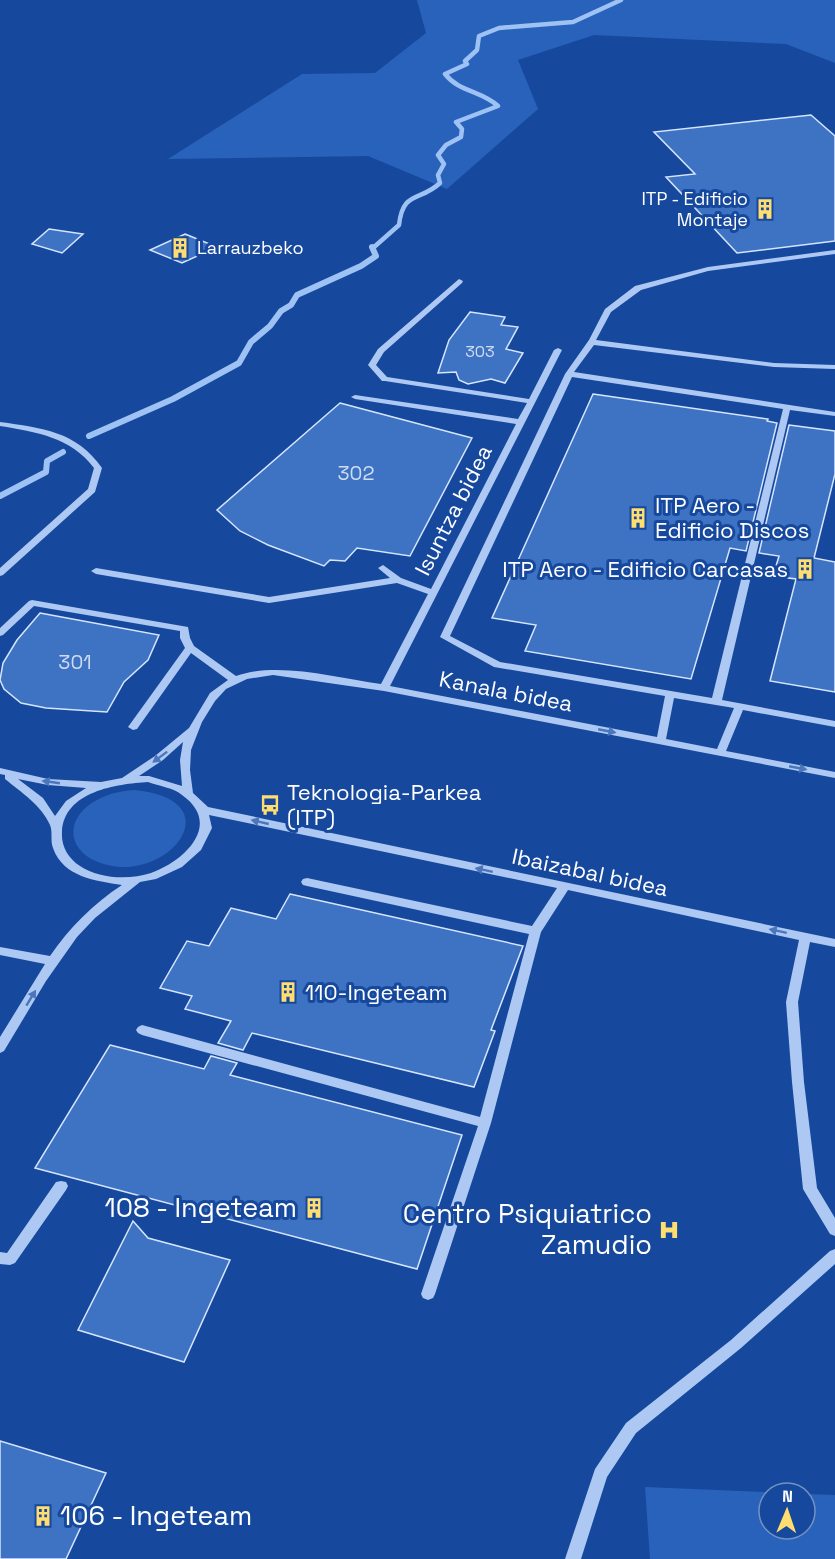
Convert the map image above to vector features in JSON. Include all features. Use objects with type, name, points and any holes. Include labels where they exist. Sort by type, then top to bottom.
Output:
[{"type":"street","points":[[835,252],[708,269],[638,288],[608,311],[591,342],[569,374],[445,637],[497,665],[717,700],[835,724]]},
{"type":"street","points":[[459,280],[381,351],[372,365],[385,379],[529,401]]},
{"type":"street","points":[[591,342],[774,365],[835,367]]},
{"type":"street","name":"Isuntza bidea","points":[[384,688],[529,401],[558,350]]},
{"type":"street","points":[[569,374],[835,414]]},
{"type":"street","points":[[356,397],[519,422]]},
{"type":"street","points":[[717,700],[787,407]]},
{"type":"street","points":[[0,424],[64,438],[78,446],[98,468],[92,490],[0,573]]},
{"type":"street","points":[[383,568],[398,580],[431,592]]},
{"type":"street","points":[[96,571],[269,600],[398,580]]},
{"type":"street","points":[[0,633],[32,603],[185,629],[185,638],[190,648],[234,680]]},
{"type":"street","points":[[133,727],[190,648]]},
{"type":"street","name":"Kanala bidea","points":[[125,780],[159,758],[192,729],[214,694],[234,680],[248,675],[281,672],[384,688],[835,775]]},
{"type":"street","points":[[661,741],[670,694]]},
{"type":"street","points":[[720,753],[740,706]]},
{"type":"street","name":"Kanala bidea","points":[[188,792],[183,764],[192,729]]},
{"type":"street","points":[[0,772],[48,782],[103,785]]},
{"type":"street","points":[[0,772],[27,788],[39,800],[56,826]]},
{"type":"street","points":[[0,1048],[53,961],[84,918],[112,895],[138,880],[164,873],[186,861],[200,845],[207,828],[205,810],[188,792],[170,783],[149,779],[125,780],[103,785],[81,795],[65,809],[56,826],[55,841],[61,856],[73,867],[102,878],[138,880]]},
{"type":"street","name":"Ibaizabal bidea","points":[[205,810],[338,840],[835,943]]},
{"type":"street","points":[[307,882],[535,932]]},
{"type":"street","points":[[428,1294],[485,1123],[535,932],[564,887]]},
{"type":"street","points":[[805,936],[792,1002],[798,1082],[810,1189],[835,1230]]},
{"type":"street","points":[[0,951],[53,961]]},
{"type":"street","points":[[142,1030],[485,1123]]},
{"type":"street","points":[[0,1258],[10,1259],[61,1186]]},
{"type":"street","points":[[573,1559],[600,1474],[631,1428],[736,1344],[835,1255]]},
{"type":"shaded area","points":[[417,0],[835,0],[835,63],[786,44],[594,35],[518,60],[538,109],[447,189],[368,156],[168,159],[302,74],[375,73],[426,33]]},
{"type":"shaded area","points":[[134,790],[165,797],[182,809],[186,824],[180,840],[166,854],[146,864],[123,867],[98,862],[87,856],[74,840],[75,822],[80,813],[88,805],[103,797]]},
{"type":"shaded area","points":[[645,1487],[757,1492],[757,1541],[817,1541],[817,1494],[835,1495],[835,1559],[650,1559]]},
{"type":"building","name":"ITP - Edificio Montaje","points":[[811,115],[835,136],[835,241],[737,253],[666,177],[695,174],[654,132]]},
{"type":"building","points":[[49,229],[83,234],[62,253],[32,244]]},
{"type":"building","name":"Larrauzbeko","points":[[185,234],[217,247],[182,263],[150,250]]},
{"type":"building","points":[[470,312],[505,317],[501,325],[518,327],[506,349],[523,353],[505,383],[491,379],[468,384],[459,380],[456,372],[438,373],[449,340]]},
{"type":"building","name":"ITP Aero - Edificio Discos","points":[[593,394],[768,419],[767,421],[777,423],[746,551],[730,548],[691,679],[525,651],[536,625],[492,618]]},
{"type":"building","points":[[340,403],[472,438],[410,556],[357,548],[345,561],[330,560],[324,566],[268,545],[240,531],[217,510]]},
{"type":"building","name":"ITP Aero - Edificio Carcasas","points":[[789,425],[835,431],[835,474],[814,558],[835,562],[835,692],[770,681],[796,579],[773,576],[779,556],[759,553]]},
{"type":"building","points":[[40,613],[159,635],[148,660],[124,682],[107,712],[46,708],[21,703],[4,689],[0,680],[3,663],[17,640]]},
{"type":"building","name":"110-Ingeteam","points":[[290,894],[523,946],[491,1030],[495,1031],[474,1087],[252,1033],[243,1050],[218,1043],[231,1021],[185,1009],[192,996],[160,988],[187,941],[209,946],[231,908],[276,919]]},
{"type":"building","name":"108 - Ingeteam","points":[[110,1045],[204,1069],[211,1056],[237,1063],[230,1075],[462,1135],[417,1269],[35,1168]]},
{"type":"building","points":[[133,1221],[148,1238],[230,1260],[184,1362],[78,1330]]},
{"type":"building","name":"106 - Ingeteam","points":[[0,1441],[106,1473],[66,1559],[0,1559]]},
{"type":"waterway","points":[[373,248],[399,225],[401,214],[408,201],[426,193],[440,183],[438,175],[444,164],[438,155],[446,145],[461,137],[462,129],[456,122],[498,106],[457,84],[445,74],[467,64],[465,61],[477,50],[479,36],[499,28],[573,22],[621,0]]},
{"type":"waterway","points":[[89,436],[173,399],[239,363],[251,342],[270,326],[281,311],[291,305],[297,295],[361,266],[376,256],[372,247]]},
{"type":"waterway","points":[[0,496],[46,472],[47,461],[63,452]]},
{"type":"place","name":"ITP - Edificio Montaje","points":[[765,209]]},
{"type":"place","name":"Larrauzbeko","points":[[180,248]]},
{"type":"place","name":"ITP Aero - Edificio Discos","points":[[638,518]]},
{"type":"place","name":"ITP Aero - Edificio Carcasas","points":[[805,569]]},
{"type":"place","name":"Teknologia-Parkea (ITP)","points":[[270,805]]},
{"type":"place","name":"110-Ingeteam","points":[[288,992]]},
{"type":"place","name":"108 - Ingeteam","points":[[314,1208]]},
{"type":"place","name":"Centro Psiquiatrico Zamudio","points":[[669,1230]]},
{"type":"place","name":"106 - Ingeteam","points":[[43,1516]]}]
